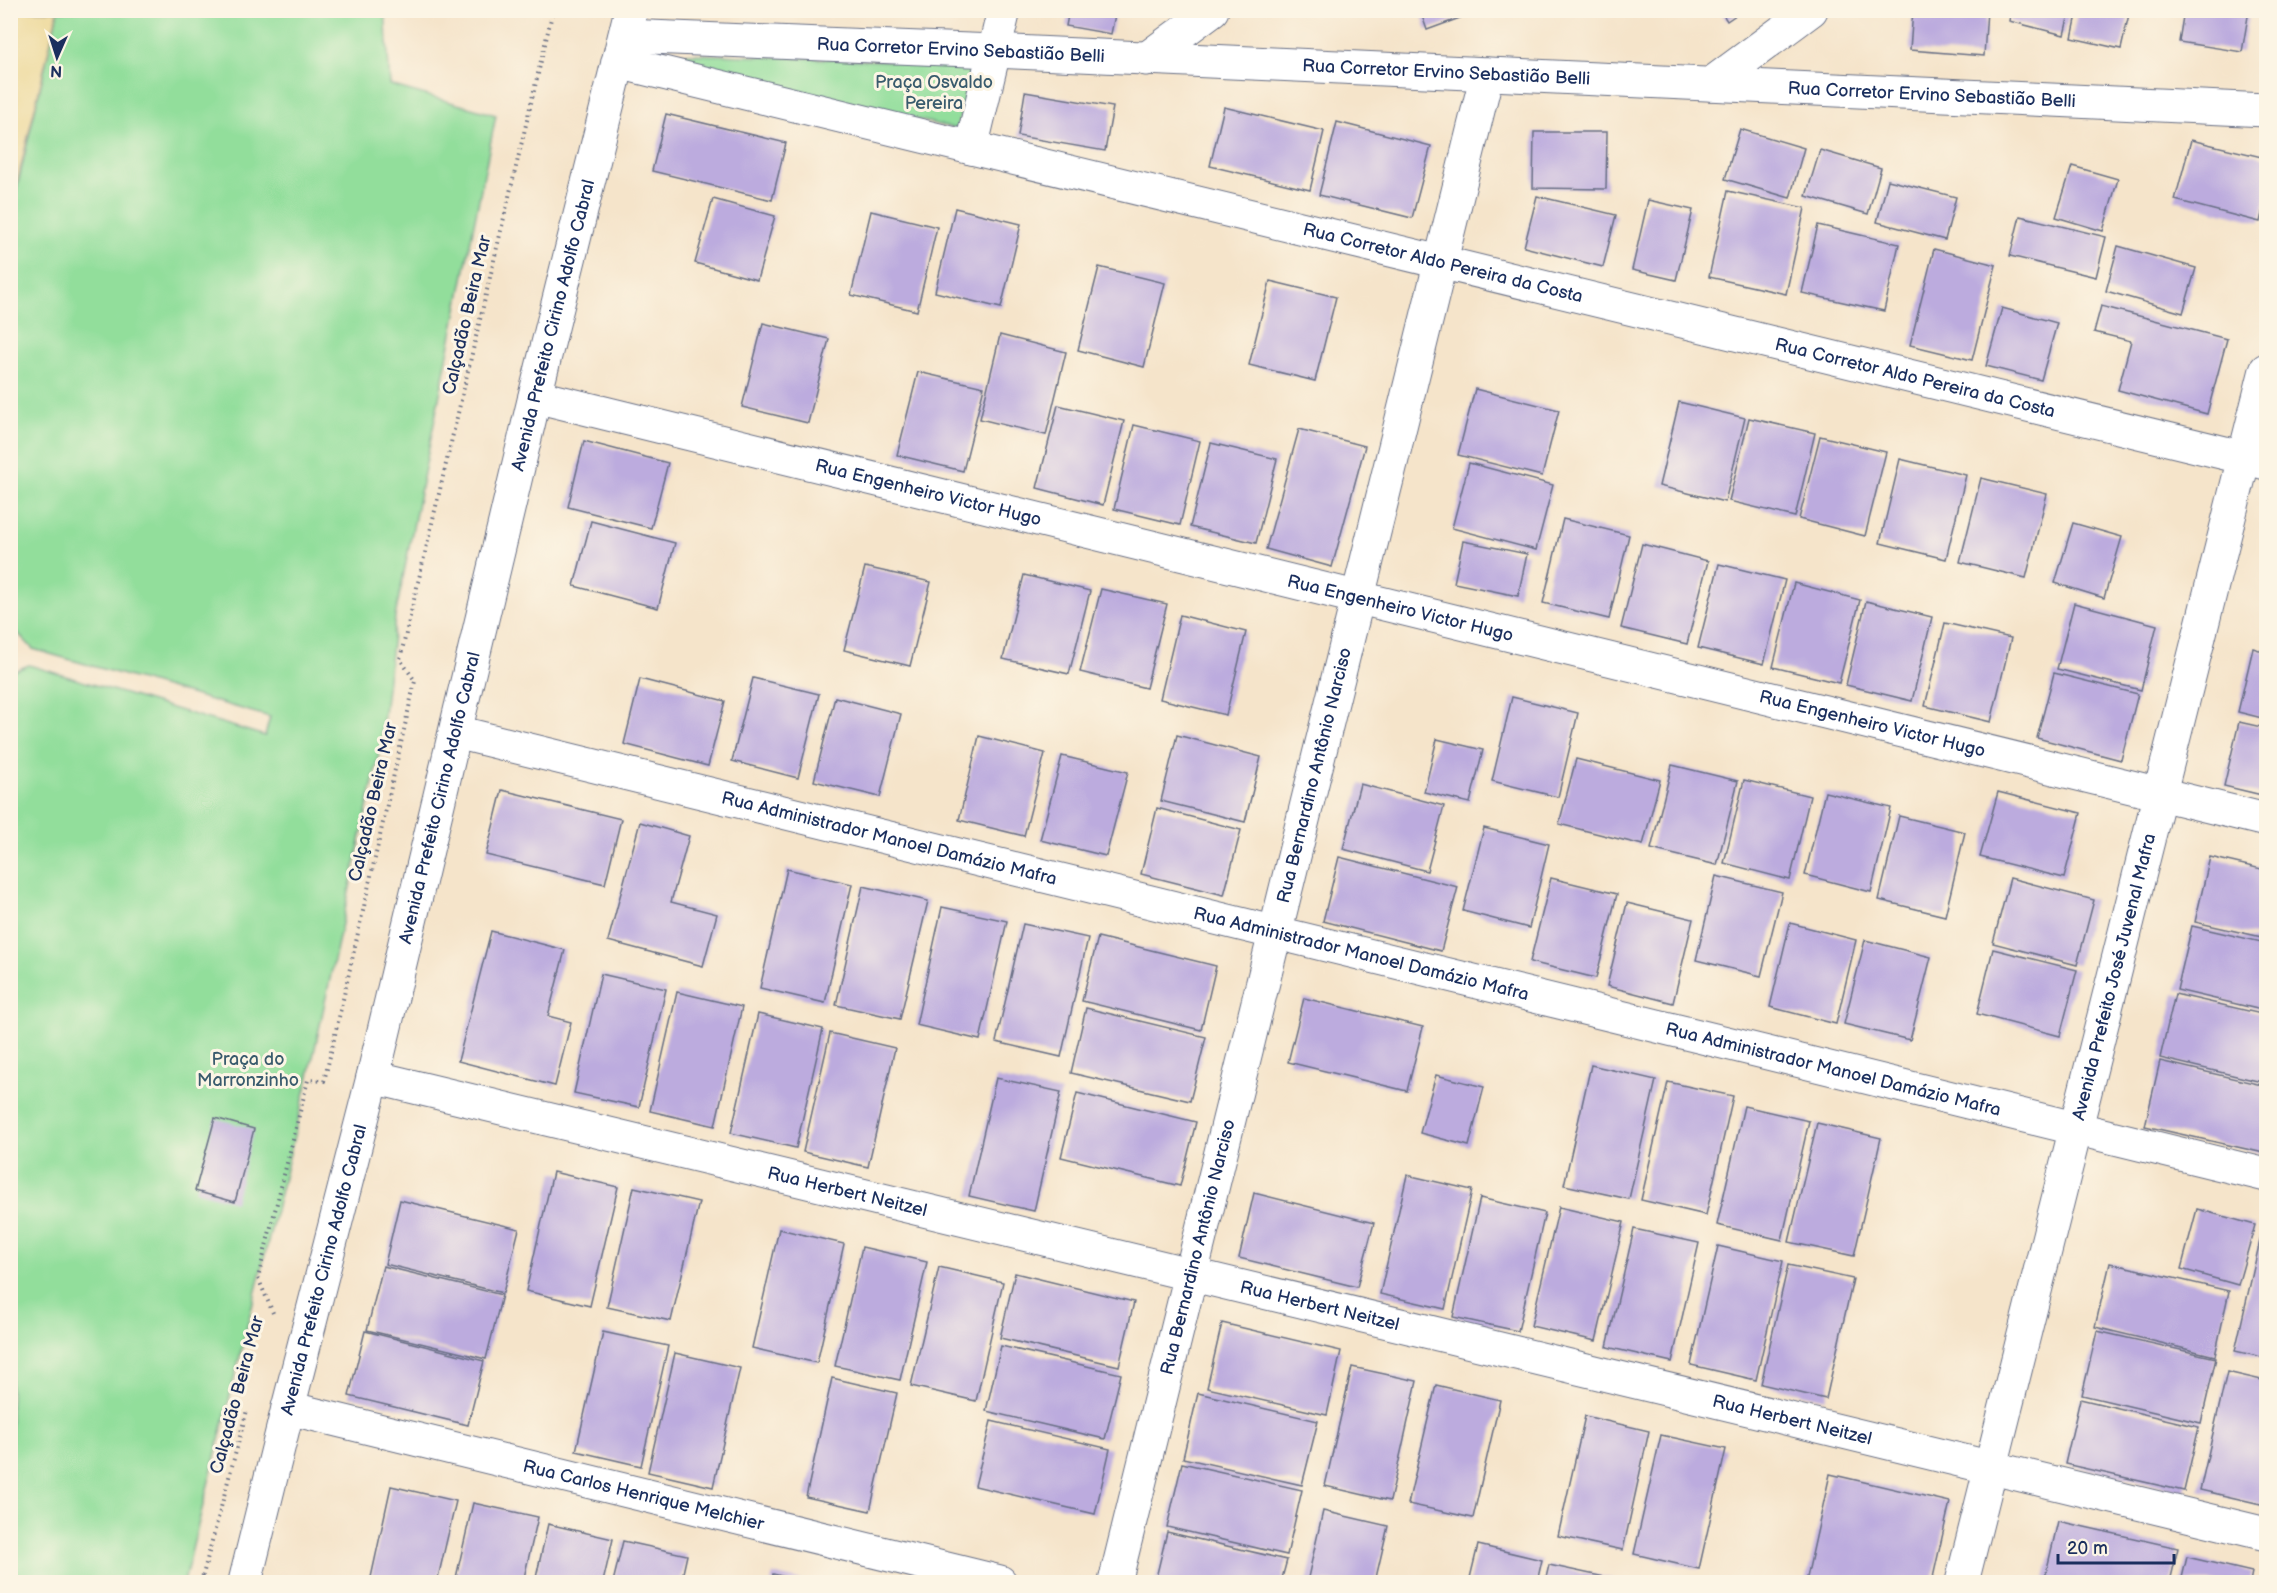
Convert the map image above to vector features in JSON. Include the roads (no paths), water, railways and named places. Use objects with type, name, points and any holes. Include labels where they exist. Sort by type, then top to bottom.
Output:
[{"type":"street","points":[[971,148],[1004,10]]},
{"type":"street","points":[[1146,58],[1212,10]]},
{"type":"street","points":[[1711,84],[1811,10]]},
{"type":"street","name":"Rua Corretor Ervino Sebastião Belli","points":[[624,36],[2266,110]]},
{"type":"street","name":"Rua Corretor Aldo Pereira da Costa","points":[[624,36],[971,148],[2255,460]]},
{"type":"street","name":"Avenida Prefeito Cirino Adolfo Cabral","points":[[245,1582],[373,1077],[624,36]]},
{"type":"street","name":"Rua Bernardino Antônio Narciso","points":[[1115,1582],[1487,74]]},
{"type":"street","name":"Avenida Prefeito José Juvenal Mafra","points":[[1962,1582],[2160,794],[2255,460],[2266,370]]},
{"type":"street","name":"Rua Engenheiro Victor Hugo","points":[[536,396],[2266,820]]},
{"type":"street","name":"Rua Administrador Manoel Damázio Mafra","points":[[456,732],[2266,1175]]},
{"type":"street","name":"Rua Herbert Neitzel","points":[[373,1077],[2266,1534]]},
{"type":"street","name":"Rua Carlos Henrique Melchier","points":[[288,1408],[1000,1582]]},
{"type":"park label","name":"Praça Osvaldo Pereira","points":[[934,92]]},
{"type":"park label","name":"Praça do Marronzinho","points":[[248,1069]]}]
